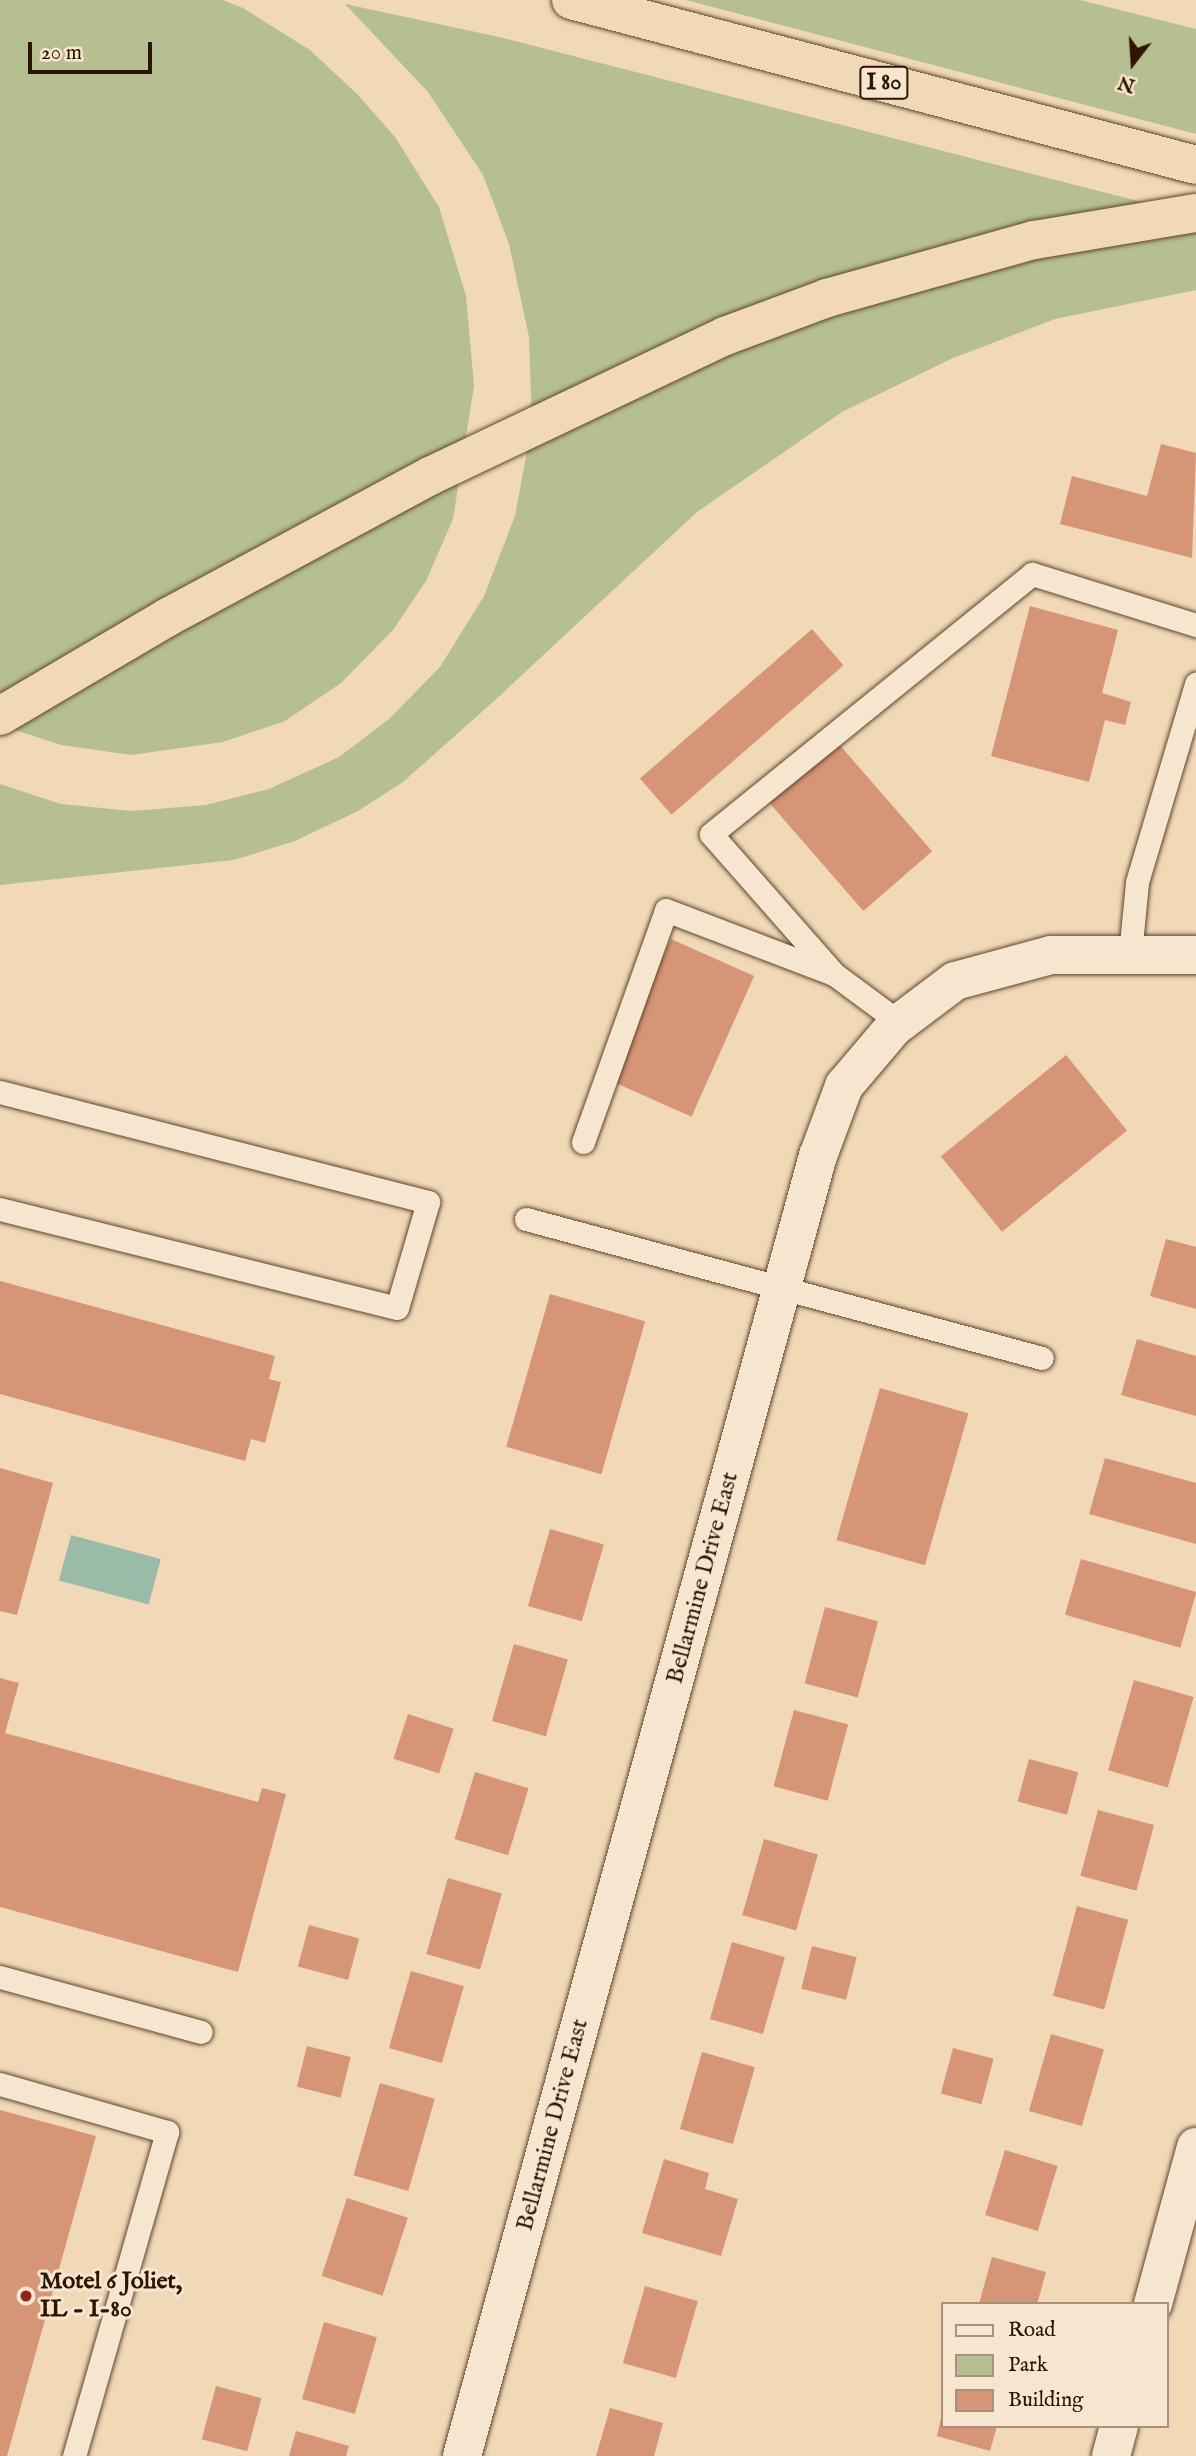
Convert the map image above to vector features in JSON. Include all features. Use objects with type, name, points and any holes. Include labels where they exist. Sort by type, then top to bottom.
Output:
[{"type":"highway","name":"I 80","points":[[571,0],[1196,165]]},
{"type":"highway","points":[[0,716],[406,489],[725,336],[827,298],[1034,240],[1196,213]]},
{"type":"street","name":"Bellarmine Drive East","points":[[462,2456],[782,1290],[844,1086],[900,1023],[955,981],[1051,955],[1196,955]]},
{"type":"street","points":[[1154,2302],[1196,2147]]},
{"type":"street","points":[[1111,2456],[1118,2428]]},
{"type":"lane","points":[[900,1023],[834,974],[711,834],[1032,574],[1196,625]]},
{"type":"lane","points":[[1130,954],[1137,882],[1196,684]]},
{"type":"lane","points":[[583,1142],[666,910],[834,974]]},
{"type":"lane","points":[[0,1092],[428,1202],[397,1308],[0,1209]]},
{"type":"lane","points":[[526,1219],[1042,1358]]},
{"type":"lane","points":[[0,1977],[201,2032]]},
{"type":"lane","points":[[0,2084],[167,2132],[74,2456]]},
{"type":"green space","points":[[0,0],[223,0],[243,8],[310,50],[358,95],[395,137],[439,207],[466,296],[474,386],[453,519],[426,581],[393,630],[341,683],[285,721],[223,742],[131,755],[61,745],[0,725]]},
{"type":"green space","points":[[686,0],[1080,0],[1196,29],[1196,134]]},
{"type":"green space","points":[[345,4],[499,37],[1196,216],[1196,290],[1055,319],[953,358],[842,412],[697,512],[403,782],[358,811],[295,841],[234,860],[0,885],[0,784],[61,804],[132,811],[206,805],[269,789],[339,757],[389,719],[440,667],[484,596],[515,516],[532,424],[529,337],[509,244],[483,175],[428,92]]},
{"type":"shaded area","points":[[71,1535],[161,1559],[149,1604],[59,1580]]},
{"type":"building","points":[[1161,444],[1196,453],[1192,558],[1060,524],[1072,476],[1147,496]]},
{"type":"building","points":[[1030,606],[1118,630],[1102,693],[1131,702],[1125,725],[1105,720],[1089,782],[991,756]]},
{"type":"building","points":[[812,629],[843,665],[671,815],[640,779]]},
{"type":"building","points":[[831,735],[932,851],[863,911],[762,795]]},
{"type":"building","points":[[671,939],[754,976],[691,1117],[608,1080]]},
{"type":"building","points":[[1066,1055],[1127,1130],[1002,1232],[941,1156]]},
{"type":"building","points":[[1166,1239],[1196,1247],[1196,1309],[1150,1296]]},
{"type":"building","points":[[0,1281],[275,1356],[269,1379],[281,1382],[265,1443],[251,1439],[245,1461],[0,1394]]},
{"type":"building","points":[[550,1294],[645,1321],[601,1474],[506,1447]]},
{"type":"building","points":[[1137,1339],[1196,1356],[1196,1416],[1121,1395]]},
{"type":"building","points":[[880,1388],[968,1413],[925,1565],[836,1540]]},
{"type":"building","points":[[1105,1458],[1196,1483],[1196,1544],[1089,1514]]},
{"type":"building","points":[[0,1468],[53,1483],[17,1615],[0,1611]]},
{"type":"building","points":[[550,1529],[604,1544],[582,1621],[528,1606]]},
{"type":"building","points":[[1081,1559],[1196,1592],[1180,1648],[1065,1615]]},
{"type":"building","points":[[825,1607],[878,1621],[858,1698],[805,1683]]},
{"type":"building","points":[[514,1644],[568,1659],[546,1736],[492,1721]]},
{"type":"building","points":[[0,1678],[19,1683],[5,1733],[258,1802],[262,1788],[286,1794],[238,1972],[0,1907]]},
{"type":"building","points":[[1134,1680],[1194,1697],[1168,1787],[1108,1770]]},
{"type":"building","points":[[794,1710],[848,1724],[828,1801],[774,1786]]},
{"type":"building","points":[[408,1714],[454,1729],[439,1774],[393,1759]]},
{"type":"building","points":[[1029,1759],[1078,1772],[1067,1815],[1018,1802]]},
{"type":"building","points":[[475,1772],[529,1788],[508,1855],[455,1839]]},
{"type":"building","points":[[1098,1810],[1154,1825],[1136,1891],[1080,1876]]},
{"type":"building","points":[[764,1839],[818,1854],[796,1930],[742,1915]]},
{"type":"building","points":[[448,1878],[502,1893],[480,1969],[426,1954]]},
{"type":"building","points":[[1077,1906],[1128,1920],[1104,2010],[1053,1996]]},
{"type":"building","points":[[309,1925],[359,1938],[348,1980],[298,1967]]},
{"type":"building","points":[[732,1942],[785,1957],[763,2034],[710,2019]]},
{"type":"building","points":[[812,1946],[857,1957],[846,2000],[801,1989]]},
{"type":"building","points":[[411,1971],[464,1986],[442,2063],[389,2048]]},
{"type":"building","points":[[1051,2034],[1104,2049],[1082,2126],[1029,2111]]},
{"type":"building","points":[[307,2046],[351,2057],[341,2098],[297,2087]]},
{"type":"building","points":[[953,2048],[994,2059],[981,2104],[941,2093]]},
{"type":"building","points":[[702,2052],[755,2067],[733,2144],[680,2129]]},
{"type":"building","points":[[380,2083],[435,2099],[408,2191],[354,2175]]},
{"type":"building","name":"Motel 6 Joliet, IL - I-80","points":[[0,2110],[96,2136],[7,2456],[0,2456]]},
{"type":"building","points":[[1005,2150],[1058,2166],[1038,2231],[985,2215]]},
{"type":"building","points":[[664,2159],[709,2173],[705,2189],[738,2199],[721,2256],[642,2233]]},
{"type":"building","points":[[347,2198],[408,2218],[383,2296],[322,2276]]},
{"type":"building","points":[[992,2257],[1046,2272],[1038,2302],[980,2302]]},
{"type":"building","points":[[645,2286],[698,2301],[676,2378],[623,2363]]},
{"type":"building","points":[[324,2322],[377,2337],[355,2414],[302,2399]]},
{"type":"building","points":[[216,2386],[261,2398],[247,2451],[202,2439]]},
{"type":"building","points":[[610,2408],[663,2423],[654,2456],[596,2456]]},
{"type":"building","points":[[940,2422],[940,2428],[996,2428],[990,2451],[937,2436]]},
{"type":"building","points":[[296,2431],[349,2446],[346,2456],[289,2456]]},
{"type":"place","name":"Motel 6 Joliet, IL - I-80","points":[[26,2296]]}]
